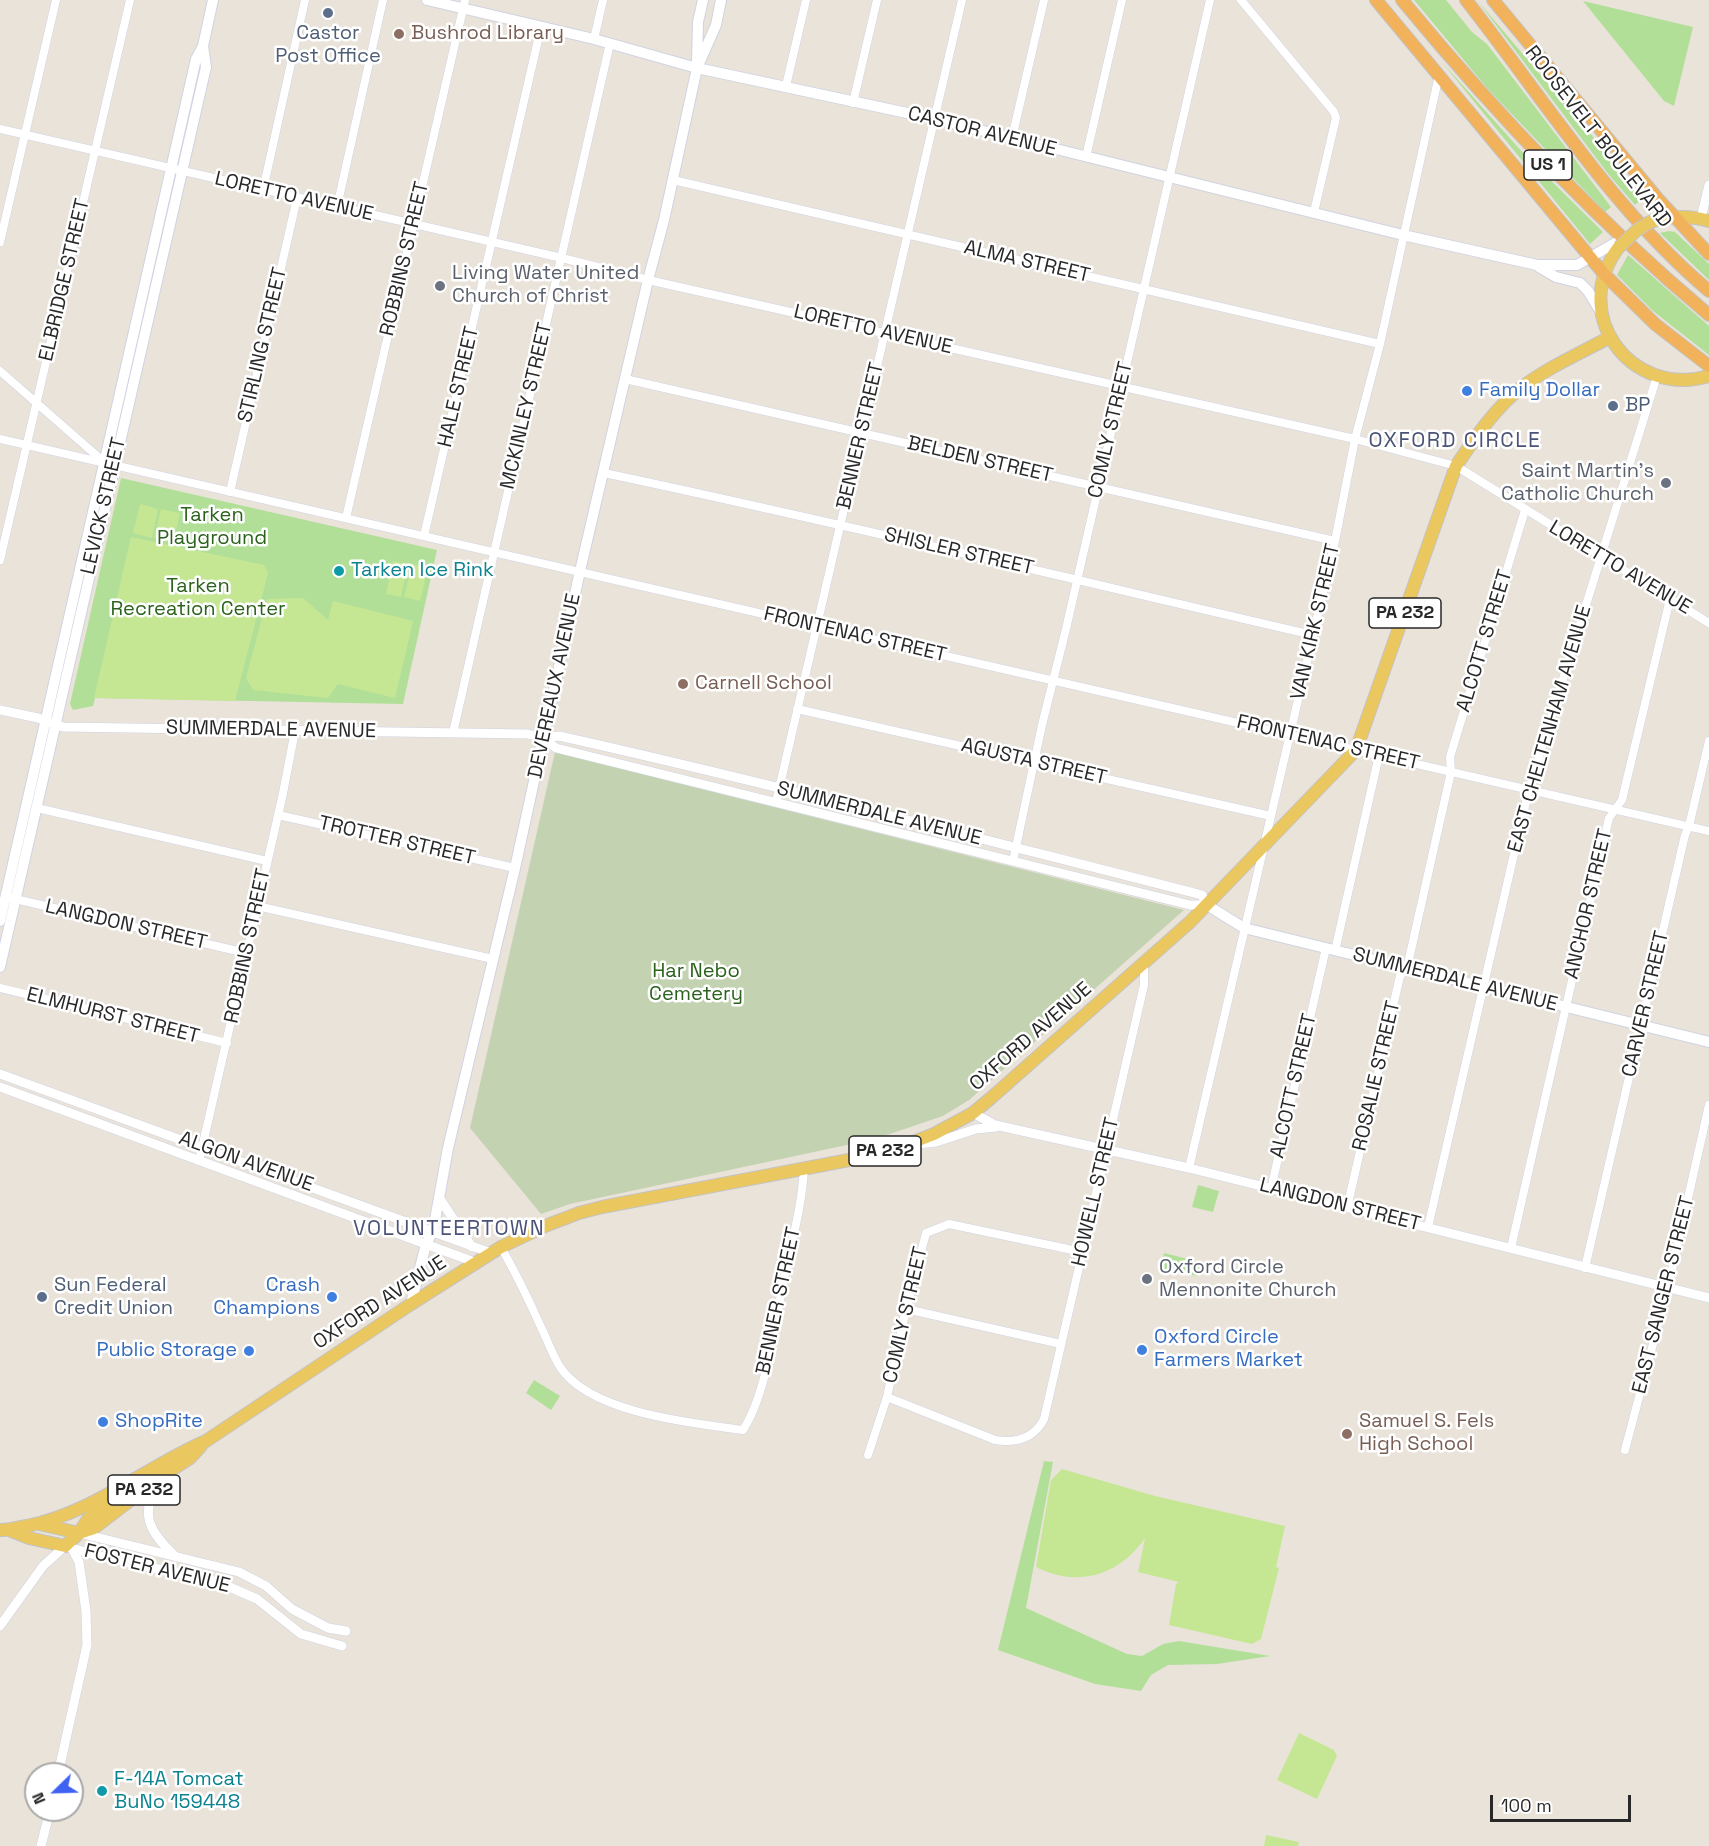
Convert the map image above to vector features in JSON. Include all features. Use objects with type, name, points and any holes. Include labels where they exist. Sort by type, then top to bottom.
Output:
[{"type":"highway","name":"US 1","points":[[1377,0],[1604,274],[1655,324],[1709,366]]},
{"type":"highway","name":"ROOSEVELT BOULEVARD","points":[[1402,0],[1489,102],[1552,169],[1624,240],[1709,315]]},
{"type":"highway","name":"ROOSEVELT BOULEVARD","points":[[1466,0],[1621,203],[1656,242],[1709,291]]},
{"type":"highway","name":"ROOSEVELT BOULEVARD","points":[[1493,0],[1673,217],[1709,254]]},
{"type":"main road","name":"LEVICK STREET","points":[[0,967],[10,898],[177,171],[196,59],[203,46],[213,0]]},
{"type":"main road","name":"CASTOR AVENUE","points":[[427,0],[464,5],[697,68],[935,119],[1403,235],[1537,265],[1569,266],[1617,245]]},
{"type":"main road","name":"DEVEREAUX AVENUE","points":[[411,1304],[426,1244],[433,1231],[448,1148],[515,868],[580,571],[673,180],[697,68],[698,22],[703,0]]},
{"type":"main road","name":"DEVEREAUX AVENUE","points":[[697,68],[716,25],[721,0]]},
{"type":"main road","points":[[1705,220],[1673,217],[1650,222],[1637,230],[1617,245],[1604,274],[1600,292],[1602,312],[1610,337],[1622,354],[1642,369],[1657,376],[1685,380],[1709,376]]},
{"type":"main road","name":"CASTOR AVENUE","points":[[1537,265],[1556,277],[1580,283],[1602,312]]},
{"type":"main road","name":"OXFORD AVENUE","points":[[5,1530],[38,1524],[97,1500],[206,1441],[411,1304],[519,1237],[579,1213],[865,1156],[934,1134],[973,1113],[1144,964],[1207,905],[1356,750],[1456,465],[1477,436],[1520,389],[1610,337]]},
{"type":"main road","name":"LEVICK STREET","points":[[0,921],[10,898],[37,808],[50,723]]},
{"type":"main road","name":"SUMMERDALE AVENUE","points":[[1207,905],[1244,928],[1709,1042]]},
{"type":"main road","name":"OXFORD AVENUE","points":[[38,1524],[79,1533],[94,1528],[162,1476],[190,1458],[206,1441]]},
{"type":"main road","points":[[69,1547],[87,1520],[141,1477]]},
{"type":"main road","name":"OXFORD AVENUE","points":[[5,1530],[69,1547]]},
{"type":"street","points":[[0,242],[56,0]]},
{"type":"street","name":"ELBRIDGE STREET","points":[[0,560],[130,0]]},
{"type":"street","points":[[263,190],[305,0]]},
{"type":"street","points":[[337,207],[383,0]]},
{"type":"street","points":[[594,39],[603,0]]},
{"type":"street","points":[[786,86],[806,0]]},
{"type":"street","points":[[853,103],[877,0]]},
{"type":"street","name":"BENNER STREET","points":[[776,802],[962,0]]},
{"type":"street","points":[[1012,138],[1044,0]]},
{"type":"street","points":[[1086,157],[1122,0]]},
{"type":"street","name":"COMLY STREET","points":[[1013,861],[1210,0]]},
{"type":"street","points":[[1241,0],[1334,112],[1336,118],[1314,212]]},
{"type":"street","name":"ROBBINS STREET","points":[[346,518],[464,5]]},
{"type":"street","name":"HALE STREET","points":[[424,536],[541,27]]},
{"type":"street","name":"MCKINLEY STREET","points":[[453,733],[610,43]]},
{"type":"street","name":"VAN KIRK STREET","points":[[1189,1168],[1335,541],[1355,440],[1380,344],[1439,75]]},
{"type":"street","name":"LORETTO AVENUE","points":[[0,129],[1456,465],[1709,623]]},
{"type":"street","name":"ALMA STREET","points":[[673,180],[1380,344]]},
{"type":"street","points":[[1705,220],[1709,185]]},
{"type":"street","name":"STIRLING STREET","points":[[230,492],[297,198]]},
{"type":"street","points":[[0,371],[109,464]]},
{"type":"street","name":"EAST CHELTENHAM AVENUE","points":[[1428,1227],[1529,789],[1657,376]]},
{"type":"street","name":"BELDEN STREET","points":[[625,379],[1335,541]]},
{"type":"street","name":"FRONTENAC STREET","points":[[0,439],[1709,831]]},
{"type":"street","name":"SHISLER STREET","points":[[604,473],[955,550],[1313,635]]},
{"type":"street","name":"ALCOTT STREET","points":[[1451,772],[1450,757],[1526,510]]},
{"type":"street","name":"ANCHOR STREET","points":[[1511,1248],[1609,818],[1622,800],[1670,599]]},
{"type":"street","name":"AGUSTA STREET","points":[[797,709],[1272,816]]},
{"type":"street","name":"SUMMERDALE AVENUE","points":[[0,710],[38,718],[63,727],[528,734],[543,738],[559,736],[1202,895],[1207,905],[1190,905],[556,748],[543,738]]},
{"type":"street","name":"ROBBINS STREET","points":[[199,1161],[279,815],[295,731]]},
{"type":"street","name":"CARVER STREET","points":[[1585,1268],[1684,835],[1689,826],[1709,741]]},
{"type":"street","name":"ALCOTT STREET","points":[[1271,1189],[1380,755]]},
{"type":"street","name":"ROSALIE STREET","points":[[1347,1208],[1400,976],[1407,968],[1451,772]]},
{"type":"street","points":[[37,808],[267,861]]},
{"type":"street","name":"TROTTER STREET","points":[[279,815],[515,868]]},
{"type":"street","name":"LANGDON STREET","points":[[10,898],[246,953]]},
{"type":"street","points":[[257,906],[493,959]]},
{"type":"street","name":"HOWELL STREET","points":[[887,1397],[995,1440],[1007,1442],[1021,1440],[1034,1434],[1039,1428],[1044,1419],[1144,985],[1144,964]]},
{"type":"street","name":"ELMHURST STREET","points":[[0,988],[227,1043]]},
{"type":"street","name":"ALGON AVENUE","points":[[0,1074],[433,1231],[472,1248],[496,1250]]},
{"type":"street","name":"ALGON AVENUE","points":[[0,1088],[477,1263]]},
{"type":"street","name":"EAST SANGER STREET","points":[[1625,1450],[1668,1287],[1709,1105]]},
{"type":"street","name":"LANGDON STREET","points":[[973,1113],[995,1125],[1189,1168],[1709,1298]]},
{"type":"street","points":[[908,1144],[936,1142],[976,1129],[1003,1126]]},
{"type":"street","name":"BENNER STREET","points":[[496,1250],[524,1289],[560,1367],[589,1394],[608,1403],[636,1411],[704,1425],[743,1430],[756,1404],[771,1342],[802,1194],[804,1168]]},
{"type":"street","points":[[440,1199],[472,1248]]},
{"type":"street","name":"COMLY STREET","points":[[887,1397],[906,1309],[926,1233],[949,1224],[1082,1252]]},
{"type":"street","points":[[906,1309],[1061,1344]]},
{"type":"street","points":[[868,1455],[887,1397]]},
{"type":"street","points":[[162,1476],[148,1504],[148,1520],[160,1541],[176,1557]]},
{"type":"street","name":"FOSTER AVENUE","points":[[79,1533],[239,1572],[266,1586],[292,1609],[328,1628],[346,1631]]},
{"type":"street","points":[[0,1626],[43,1566],[69,1547],[79,1562],[86,1611],[87,1645],[61,1762]]},
{"type":"street","name":"FOSTER AVENUE","points":[[69,1547],[232,1587],[257,1599],[301,1634],[342,1646]]},
{"type":"street","points":[[40,1846],[47,1822]]},
{"type":"green space","points":[[1414,0],[1446,0],[1472,32],[1487,44],[1611,207],[1605,212],[1487,88]]},
{"type":"green space","points":[[1477,0],[1644,197],[1635,205],[1609,175]]},
{"type":"green space","points":[[1583,1],[1693,27],[1674,106],[1664,101]]},
{"type":"green space","points":[[1441,61],[1524,154],[1603,232],[1590,244]]},
{"type":"green space","points":[[1675,232],[1709,264],[1709,280],[1660,233]]},
{"type":"green space","points":[[1628,255],[1709,326],[1709,355],[1653,311],[1617,275]]},
{"type":"green space","name":"Tarken Recreation Center","points":[[121,478],[437,550],[403,704],[95,698],[93,706],[73,710],[70,704]]},
{"type":"green space","points":[[140,504],[158,509],[152,538],[133,533]]},
{"type":"green space","points":[[161,509],[180,513],[173,543],[154,538]]},
{"type":"green space","points":[[131,537],[264,565],[268,573],[235,701],[94,698]]},
{"type":"green space","points":[[393,561],[408,564],[401,597],[386,594]]},
{"type":"green space","points":[[412,564],[428,568],[420,601],[404,597]]},
{"type":"green space","points":[[303,598],[328,620],[333,601],[413,621],[395,698],[338,684],[328,698],[253,690],[246,678],[267,599]]},
{"type":"green space","name":"Har Nebo Cemetery","points":[[555,752],[1184,910],[969,1100],[943,1116],[875,1139],[570,1204],[541,1214],[470,1128]]},
{"type":"green space","points":[[1198,1185],[1219,1191],[1213,1212],[1192,1207]]},
{"type":"green space","points":[[1164,1253],[1200,1262],[1197,1276],[1161,1268]]},
{"type":"green space","points":[[534,1380],[560,1396],[551,1410],[526,1393]]},
{"type":"green space","points":[[1044,1461],[1053,1462],[1026,1608],[1127,1654],[1142,1656],[1163,1644],[1179,1641],[1270,1656],[1217,1664],[1168,1665],[1151,1675],[1141,1691],[1095,1684],[998,1650]]},
{"type":"green space","points":[[1062,1469],[1155,1496],[1285,1526],[1276,1567],[1279,1568],[1261,1639],[1252,1644],[1169,1625],[1176,1584],[1179,1582],[1138,1572],[1145,1538],[1123,1562],[1096,1575],[1067,1577],[1036,1567],[1051,1480]]},
{"type":"green space","points":[[1299,1733],[1334,1750],[1337,1756],[1317,1799],[1277,1780]]},
{"type":"green space","points":[[1266,1835],[1299,1842],[1298,1846],[1264,1846]]},
{"type":"place","name":"Castor Post Office","points":[[328,13]]},
{"type":"place","name":"Bushrod Library","points":[[399,34]]},
{"type":"place","name":"Living Water United Church of Christ","points":[[440,286]]},
{"type":"place","name":"Family Dollar","points":[[1467,391]]},
{"type":"place","name":"BP","points":[[1613,406]]},
{"type":"place","name":"Saint Martin's Catholic Church","points":[[1666,483]]},
{"type":"place","name":"Tarken Ice Rink","points":[[339,571]]},
{"type":"place","name":"Carnell School","points":[[683,684]]},
{"type":"place","name":"Oxford Circle Mennonite Church","points":[[1147,1279]]},
{"type":"place","name":"Sun Federal Credit Union","points":[[42,1297]]},
{"type":"place","name":"Crash Champions","points":[[332,1297]]},
{"type":"place","name":"Oxford Circle Farmers Market","points":[[1142,1350]]},
{"type":"place","name":"Public Storage","points":[[249,1351]]},
{"type":"place","name":"ShopRite","points":[[103,1422]]},
{"type":"place","name":"Samuel S. Fels High School","points":[[1347,1434]]},
{"type":"place","name":"F-14A Tomcat BuNo 159448","points":[[102,1791]]},
{"type":"district","name":"OXFORD CIRCLE","points":[[1455,441]]},
{"type":"district","name":"VOLUNTEERTOWN","points":[[449,1229]]},
{"type":"park label","name":"Tarken Playground","points":[[212,528]]}]
